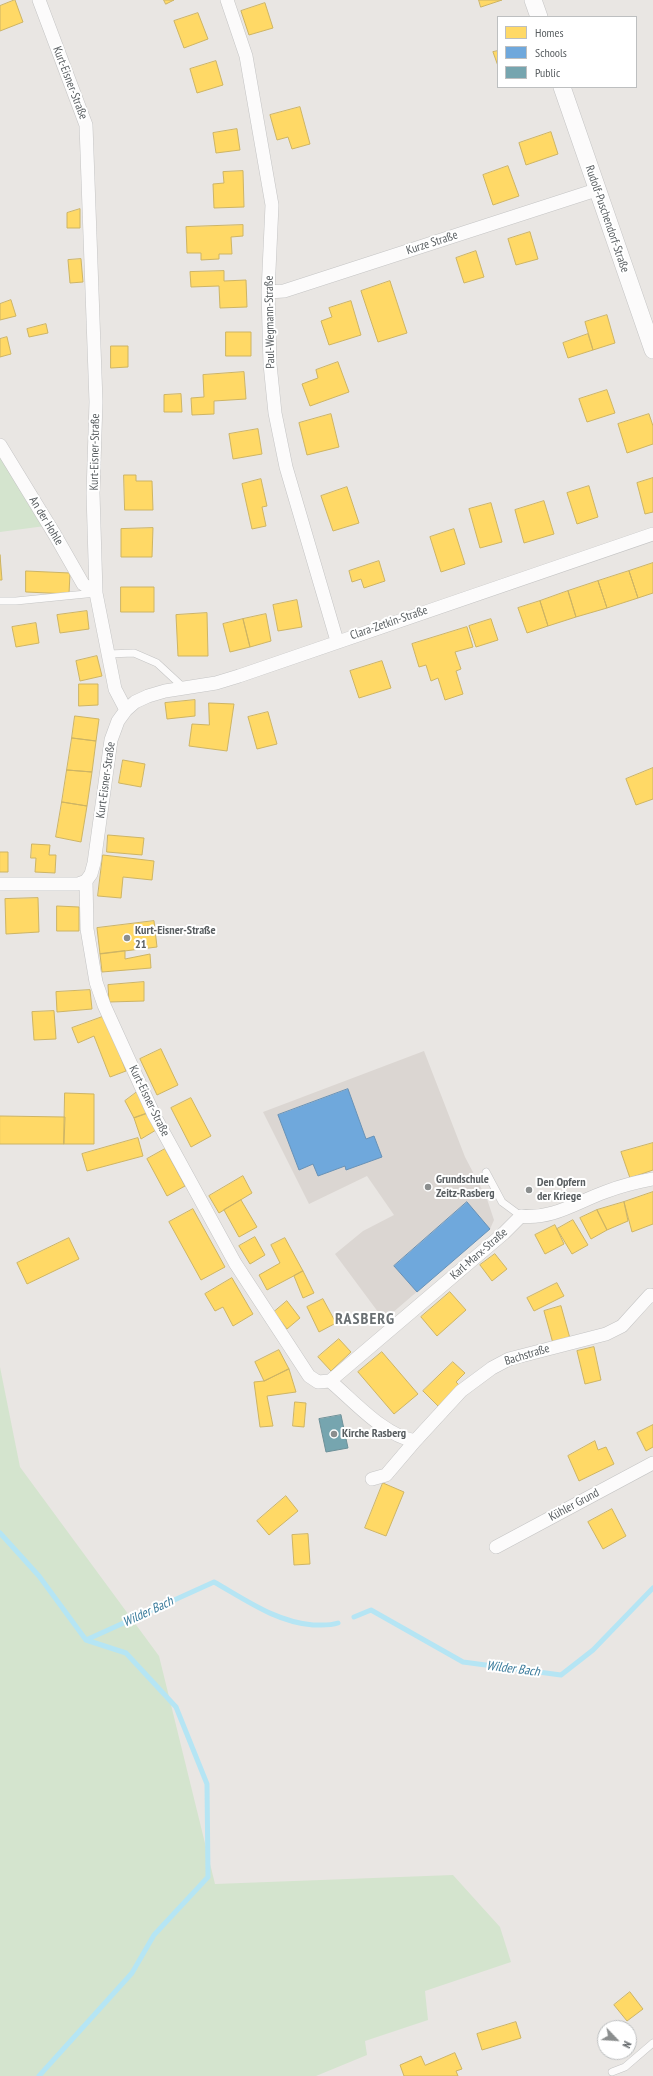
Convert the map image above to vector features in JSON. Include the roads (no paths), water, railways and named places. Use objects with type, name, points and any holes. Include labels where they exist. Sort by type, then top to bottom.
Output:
[{"type":"street","name":"Kurt-Eisner-Straße","points":[[39,0],[86,125],[96,402],[93,493],[96,594],[115,689],[126,710],[118,721],[111,740],[94,863],[91,874],[86,881],[87,929],[96,982],[104,1005],[154,1115],[236,1263],[309,1376],[318,1382],[330,1381]]},
{"type":"street","name":"Paul-Wegmann-Straße","points":[[227,0],[246,56],[272,205],[268,292],[271,385],[280,441],[337,641]]},
{"type":"street","points":[[533,0],[539,16]]},
{"type":"street","name":"Rudolf-Puschendorf-Straße","points":[[562,88],[596,190],[653,350]]},
{"type":"street","name":"Kurze Straße","points":[[268,292],[284,291],[596,190]]},
{"type":"street","name":"An der Hohle","points":[[0,445],[83,584],[96,594]]},
{"type":"street","name":"Clara-Zetkin-Straße","points":[[126,710],[135,702],[148,696],[216,683],[239,676],[337,641],[653,534]]},
{"type":"street","points":[[0,884],[78,884],[86,881]]},
{"type":"street","points":[[521,1216],[549,1216],[605,1192],[653,1179]]},
{"type":"street","name":"Karl-Marx-Straße","points":[[330,1381],[504,1233],[521,1216]]},
{"type":"street","name":"Bachstraße","points":[[372,1479],[386,1475],[461,1391],[492,1368],[509,1359],[606,1334],[622,1326],[650,1295],[653,1296]]},
{"type":"street","points":[[330,1381],[388,1431],[404,1439],[415,1441]]},
{"type":"street","name":"Kühler Grund","points":[[496,1547],[653,1463]]},
{"type":"lane","points":[[0,601],[96,594]]},
{"type":"lane","points":[[108,654],[134,653],[157,663],[184,688]]},
{"type":"lane","points":[[486,1172],[502,1202],[521,1216]]},
{"type":"lane","points":[[612,2072],[625,2067],[653,2043]]},
{"type":"waterway","name":"Wilder Bach","points":[[0,1533],[39,1576],[86,1640]]},
{"type":"waterway","name":"Wilder Bach","points":[[86,1640],[214,1582],[250,1603],[286,1620],[313,1625],[329,1625],[338,1623]]},
{"type":"waterway","name":"Wilder Bach","points":[[354,1617],[371,1610],[463,1662],[561,1675],[593,1650],[653,1588]]},
{"type":"waterway","points":[[39,2076],[132,1973],[154,1935],[208,1877],[207,1784],[176,1707],[126,1653],[86,1640]]},
{"type":"place","name":"Kurt-Eisner-Straße 21","points":[[127,938]]},
{"type":"place","name":"Grundschule Zeitz-Rasberg","points":[[428,1187]]},
{"type":"place","name":"Den Opfern der Kriege","points":[[529,1190]]},
{"type":"place","name":"Kirche Rasberg","points":[[334,1434]]},
{"type":"district","name":"RASBERG","points":[[365,1319]]}]
